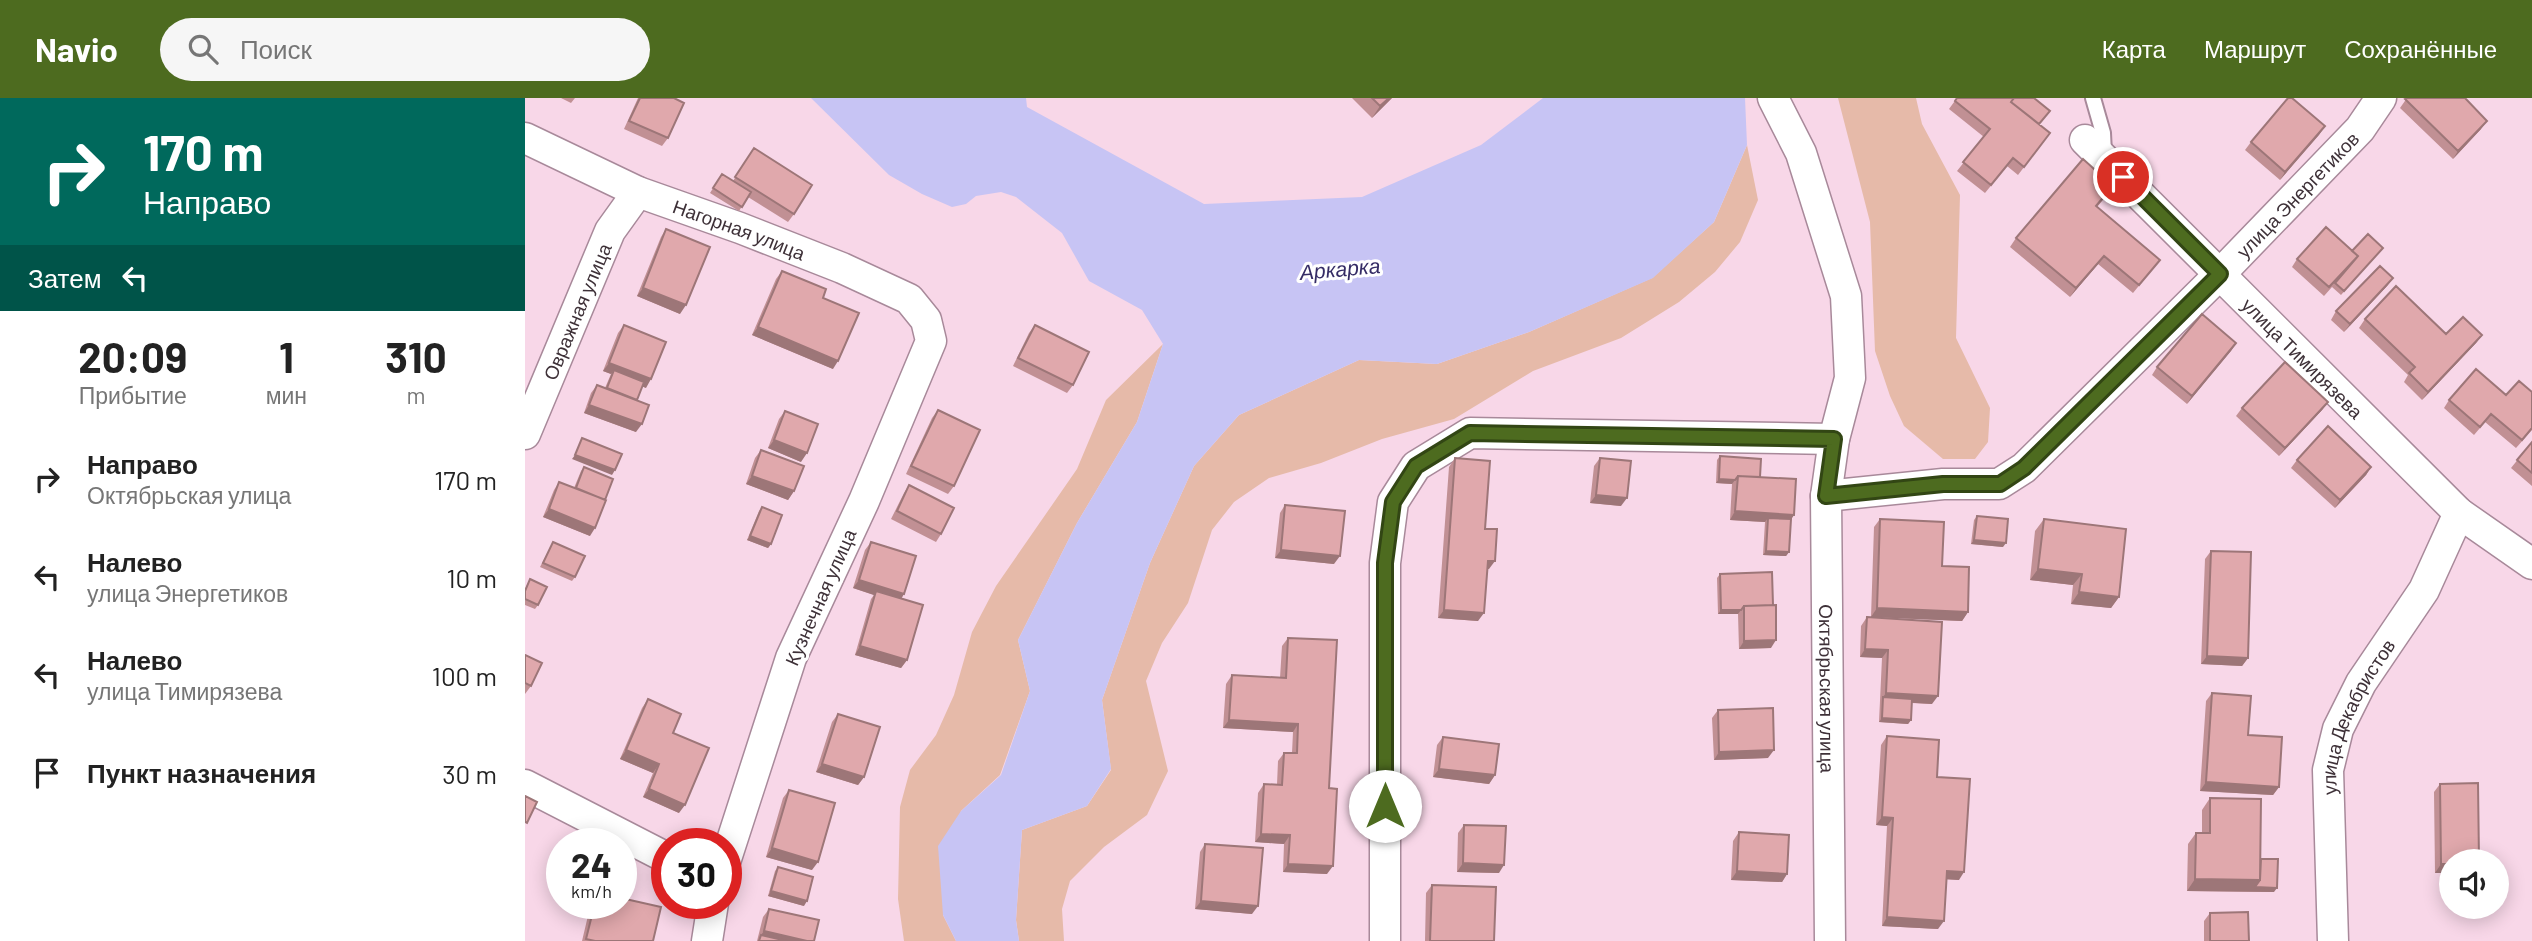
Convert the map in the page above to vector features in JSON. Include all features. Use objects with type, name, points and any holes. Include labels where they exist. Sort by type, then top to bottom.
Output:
[{"type":"street","name":"Октябрьская улица","points":[[1773,98],[1801,153],[1846,296],[1850,378],[1834,439],[1826,496],[1830,941]]},
{"type":"street","name":"улица Энергетиков","points":[[1826,496],[1943,484],[2000,484],[2033,459],[2220,274],[2360,129],[2381,98]]},
{"type":"street","name":"Нагорная улица","points":[[525,138],[638,192],[740,228],[909,299],[926,320],[931,341]]},
{"type":"street","name":"улица Тимирязева","points":[[2095,149],[2459,513],[2532,564]]},
{"type":"street","name":"Овражная улица","points":[[525,434],[610,231],[638,192]]},
{"type":"street","name":"Кузнечная улица","points":[[736,828],[791,658],[864,501],[931,341]]},
{"type":"street","points":[[1385,941],[1385,563],[1393,502],[1416,466],[1470,433],[1834,439]]},
{"type":"street","name":"улица Декабристов","points":[[2333,941],[2328,770],[2338,729],[2361,683],[2424,590],[2459,513]]},
{"type":"street","points":[[525,785],[651,850]]},
{"type":"street","points":[[707,941],[710,919]]},
{"type":"lane","points":[[2093,98],[2103,134],[2095,149]]},
{"type":"shaded area","points":[[1838,98],[1916,98],[1922,124],[1960,195],[1956,338],[1990,408],[1988,442],[1975,459],[1943,459],[1904,426],[1890,396],[1875,351],[1870,222]]},
{"type":"shaded area","points":[[1747,145],[1758,200],[1740,242],[1715,272],[1679,302],[1621,338],[1533,371],[1454,419],[1382,439],[1321,463],[1269,478],[1234,502],[1212,530],[1188,603],[1162,643],[1146,681],[1168,771],[1147,815],[1104,847],[1070,881],[1062,909],[1064,941],[1019,941],[1016,920],[1022,830],[1087,806],[1111,770],[1102,700],[1150,563],[1194,466],[1239,415],[1359,360],[1437,364],[1529,332],[1652,278],[1714,222]]},
{"type":"shaded area","points":[[1163,344],[1137,422],[1077,523],[1018,640],[1030,691],[1000,775],[961,811],[943,915],[956,941],[904,941],[898,899],[900,807],[910,770],[936,735],[954,695],[972,632],[996,586],[1077,469],[1106,400]]},
{"type":"water","name":"Аркарка","points":[[811,98],[1026,98],[1027,107],[1204,204],[1362,197],[1481,145],[1543,98],[1745,98],[1747,145],[1714,222],[1653,278],[1529,332],[1437,364],[1359,360],[1239,415],[1194,466],[1150,563],[1102,700],[1111,769],[1087,806],[1022,830],[1016,920],[1019,941],[956,941],[943,915],[938,846],[961,811],[1001,775],[1030,691],[1018,640],[1077,523],[1137,422],[1163,344],[1142,310],[1089,281],[1062,233],[1016,197],[1001,192],[976,196],[966,204],[952,207],[922,194],[889,175]]},
{"type":"building","points":[[640,98],[674,98],[684,103],[668,138],[629,121]]},
{"type":"building","points":[[1372,98],[1389,98],[1380,106]]},
{"type":"building","points":[[1957,98],[2014,98],[2011,102],[2050,133],[2024,167],[2013,158],[1991,185],[1963,162],[1990,129],[1955,101]]},
{"type":"building","points":[[2014,98],[2034,98],[2050,111],[2039,124],[2011,102]]},
{"type":"building","points":[[2288,98],[2292,98],[2325,126],[2285,172],[2251,142]]},
{"type":"building","points":[[2465,98],[2487,121],[2458,151],[2405,99]]},
{"type":"building","points":[[754,148],[812,185],[794,214],[735,177]]},
{"type":"building","points":[[2083,159],[2113,186],[2096,206],[2160,260],[2139,285],[2104,256],[2076,288],[2016,238]]},
{"type":"building","points":[[722,174],[751,192],[742,207],[713,188]]},
{"type":"building","points":[[2326,227],[2358,256],[2329,287],[2297,259]]},
{"type":"building","points":[[666,229],[710,247],[686,305],[643,288]]},
{"type":"building","points":[[2368,234],[2383,248],[2344,291],[2335,283],[2358,256],[2352,251]]},
{"type":"building","points":[[2380,266],[2393,278],[2350,324],[2336,311]]},
{"type":"building","points":[[782,271],[826,289],[823,298],[859,313],[838,361],[758,327]]},
{"type":"building","points":[[2396,286],[2446,334],[2463,317],[2482,335],[2428,392],[2409,373],[2415,367],[2365,319]]},
{"type":"building","points":[[2202,314],[2236,343],[2192,396],[2157,367]]},
{"type":"building","points":[[624,325],[666,342],[651,379],[609,363]]},
{"type":"building","points":[[1035,325],[1089,352],[1073,385],[1018,358]]},
{"type":"building","points":[[2285,362],[2328,402],[2285,448],[2242,408]]},
{"type":"building","points":[[2476,369],[2506,395],[2519,381],[2532,392],[2532,428],[2522,440],[2491,414],[2480,427],[2449,400]]},
{"type":"building","points":[[614,370],[644,382],[637,400],[607,388]]},
{"type":"building","points":[[597,385],[649,405],[642,424],[589,405]]},
{"type":"building","points":[[938,410],[980,430],[954,486],[911,466]]},
{"type":"building","points":[[785,411],[818,424],[807,453],[774,440]]},
{"type":"building","points":[[2328,426],[2371,467],[2340,500],[2297,460]]},
{"type":"building","points":[[582,438],[622,454],[615,470],[575,455]]},
{"type":"building","points":[[2532,442],[2532,473],[2517,460]]},
{"type":"building","points":[[761,450],[804,466],[794,491],[752,476]]},
{"type":"building","points":[[1720,456],[1761,459],[1760,477],[1719,479]]},
{"type":"building","points":[[1455,458],[1490,461],[1485,529],[1497,529],[1495,561],[1488,561],[1484,613],[1444,610]]},
{"type":"building","points":[[1600,458],[1631,461],[1627,498],[1596,495]]},
{"type":"building","points":[[584,467],[613,479],[605,500],[576,488]]},
{"type":"building","points":[[1738,476],[1796,479],[1794,515],[1735,511]]},
{"type":"building","points":[[559,482],[606,500],[595,528],[549,509]]},
{"type":"building","points":[[909,485],[954,508],[941,534],[897,511]]},
{"type":"building","points":[[1285,505],[1345,511],[1340,556],[1281,550]]},
{"type":"building","points":[[762,507],[782,515],[771,544],[750,536]]},
{"type":"building","points":[[1977,516],[2008,519],[2006,543],[1974,540]]},
{"type":"building","points":[[1768,518],[1791,519],[1789,552],[1766,551]]},
{"type":"building","points":[[1880,519],[1944,522],[1942,566],[1969,567],[1968,612],[1877,608]]},
{"type":"building","points":[[2044,519],[2126,529],[2119,597],[2079,592],[2082,574],[2038,569]]},
{"type":"building","points":[[553,542],[585,556],[575,577],[543,563]]},
{"type":"building","points":[[871,542],[916,556],[904,594],[859,580]]},
{"type":"building","points":[[2211,551],[2251,552],[2248,658],[2207,656]]},
{"type":"building","points":[[1772,572],[1773,605],[1721,610],[1720,574]]},
{"type":"building","points":[[530,579],[547,587],[538,605],[525,599]]},
{"type":"building","points":[[876,591],[923,605],[907,660],[860,646]]},
{"type":"building","points":[[1776,605],[1776,640],[1744,641],[1744,606]]},
{"type":"building","points":[[1867,617],[1942,622],[1938,696],[1886,693],[1888,650],[1865,649]]},
{"type":"building","points":[[1288,638],[1337,640],[1329,788],[1337,789],[1333,866],[1288,864],[1290,835],[1261,834],[1264,784],[1282,785],[1284,753],[1297,753],[1298,724],[1229,720],[1232,675],[1286,678]]},
{"type":"building","points":[[525,655],[542,663],[531,686],[525,683]]},
{"type":"building","points":[[2212,693],[2251,696],[2248,735],[2282,737],[2279,787],[2206,782]]},
{"type":"building","points":[[1883,697],[1912,699],[1911,720],[1882,718]]},
{"type":"building","points":[[648,699],[681,714],[673,733],[709,748],[685,805],[649,789],[659,764],[626,750]]},
{"type":"building","points":[[1773,708],[1774,750],[1719,752],[1718,710]]},
{"type":"building","points":[[838,714],[880,727],[864,777],[822,764]]},
{"type":"building","points":[[1887,736],[1939,740],[1937,777],[1970,779],[1964,872],[1947,871],[1944,921],[1887,917],[1893,818],[1882,817]]},
{"type":"building","points":[[1443,737],[1499,744],[1495,775],[1439,769]]},
{"type":"building","points":[[2478,783],[2479,849],[2441,849],[2440,784]]},
{"type":"building","points":[[789,790],[835,803],[818,862],[772,848]]},
{"type":"building","points":[[525,796],[537,802],[527,823],[525,822]]},
{"type":"building","points":[[2210,798],[2261,799],[2260,880],[2195,879],[2196,833],[2210,833]]},
{"type":"building","points":[[1464,825],[1506,826],[1504,865],[1463,863]]},
{"type":"building","points":[[1739,832],[1789,835],[1787,874],[1737,871]]},
{"type":"building","points":[[1205,844],[1263,848],[1258,906],[1201,901]]},
{"type":"building","points":[[2261,859],[2278,859],[2277,888],[2255,887],[2260,880]]},
{"type":"building","points":[[778,867],[813,877],[807,901],[771,891]]},
{"type":"building","points":[[1432,885],[1496,887],[1494,941],[1430,941]]},
{"type":"building","points":[[637,902],[651,905],[651,919],[658,919],[653,941],[586,939],[591,919],[637,919]]},
{"type":"building","points":[[769,909],[819,920],[814,941],[764,931]]},
{"type":"building","points":[[2248,912],[2249,941],[2210,941],[2210,913]]},
{"type":"building","points":[[761,935],[787,941],[759,941]]},
{"type":"route","points":[[1385,806],[1385,563],[1393,502],[1416,466],[1470,433],[1834,439],[1826,496],[1943,484],[2000,484],[2024,468],[2220,274],[2123,177]]}]
